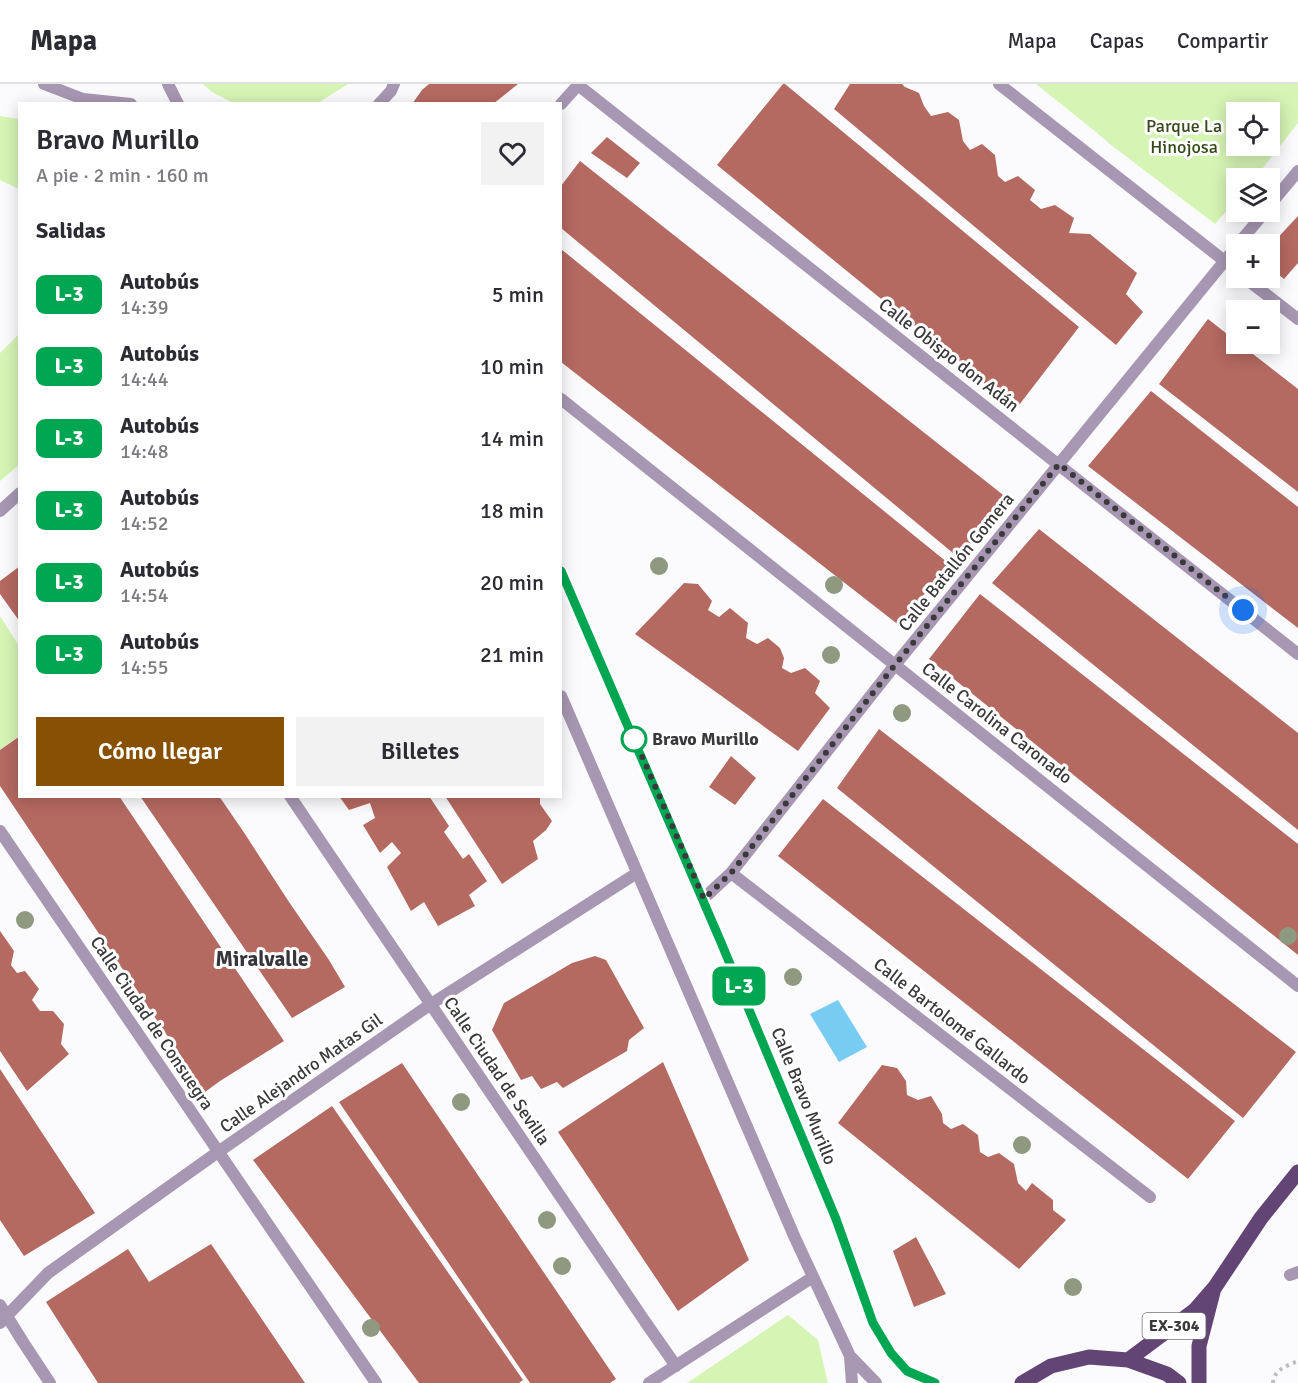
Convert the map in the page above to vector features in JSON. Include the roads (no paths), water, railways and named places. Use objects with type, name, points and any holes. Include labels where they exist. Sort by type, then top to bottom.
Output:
[{"type":"main road","points":[[1215,1287],[1261,1218],[1298,1172]]},
{"type":"main road","name":"EX-304","points":[[1128,1360],[1195,1310],[1215,1287]]},
{"type":"main road","name":"EX-304","points":[[1199,1383],[1199,1346],[1215,1287]]},
{"type":"main road","points":[[1022,1383],[1051,1366],[1089,1357],[1128,1360],[1167,1374],[1179,1383]]},
{"type":"street","points":[[44,84],[83,99],[112,102]]},
{"type":"street","points":[[168,84],[177,102]]},
{"type":"street","points":[[381,102],[394,84]]},
{"type":"street","points":[[562,103],[578,84]]},
{"type":"street","name":"Calle Obispo don Adán","points":[[578,84],[1298,654]]},
{"type":"street","points":[[999,84],[1224,261]]},
{"type":"street","points":[[1280,193],[1298,171]]},
{"type":"street","name":"Calle Batallón Gomera","points":[[1247,234],[1257,222]]},
{"type":"street","name":"Calle Batallón Gomera","points":[[704,899],[731,873],[895,665],[1226,259]]},
{"type":"street","points":[[1258,288],[1298,319]]},
{"type":"street","name":"Calle Carolina Caronado","points":[[562,400],[1298,986]]},
{"type":"street","points":[[0,512],[18,495]]},
{"type":"street","name":"Calle Bravo Murillo","points":[[562,572],[704,899],[836,1219],[873,1323],[891,1353],[907,1371],[935,1383]]},
{"type":"street","points":[[562,698],[795,1239],[850,1356],[876,1383]]},
{"type":"street","name":"Calle Ciudad de Sevilla","points":[[291,798],[676,1366]]},
{"type":"street","name":"Calle Ciudad de Consuegra","points":[[0,831],[376,1383]]},
{"type":"street","name":"Calle Alejandro Matas Gil","points":[[2,1314],[48,1273],[430,1004],[638,873]]},
{"type":"street","name":"Calle Bartolomé Gallardo","points":[[731,873],[1150,1197]]},
{"type":"street","points":[[649,1383],[813,1277]]},
{"type":"street","points":[[2,1314],[50,1383]]},
{"type":"street","points":[[850,1356],[852,1383]]},
{"type":"water","points":[[838,1000],[867,1047],[839,1062],[810,1014]]},
{"type":"place","name":"Bravo Murillo","points":[[634,739]]},
{"type":"district","name":"Miralvalle","points":[[262,959]]},
{"type":"park label","name":"Parque La Hinojosa","points":[[1184,136]]}]
